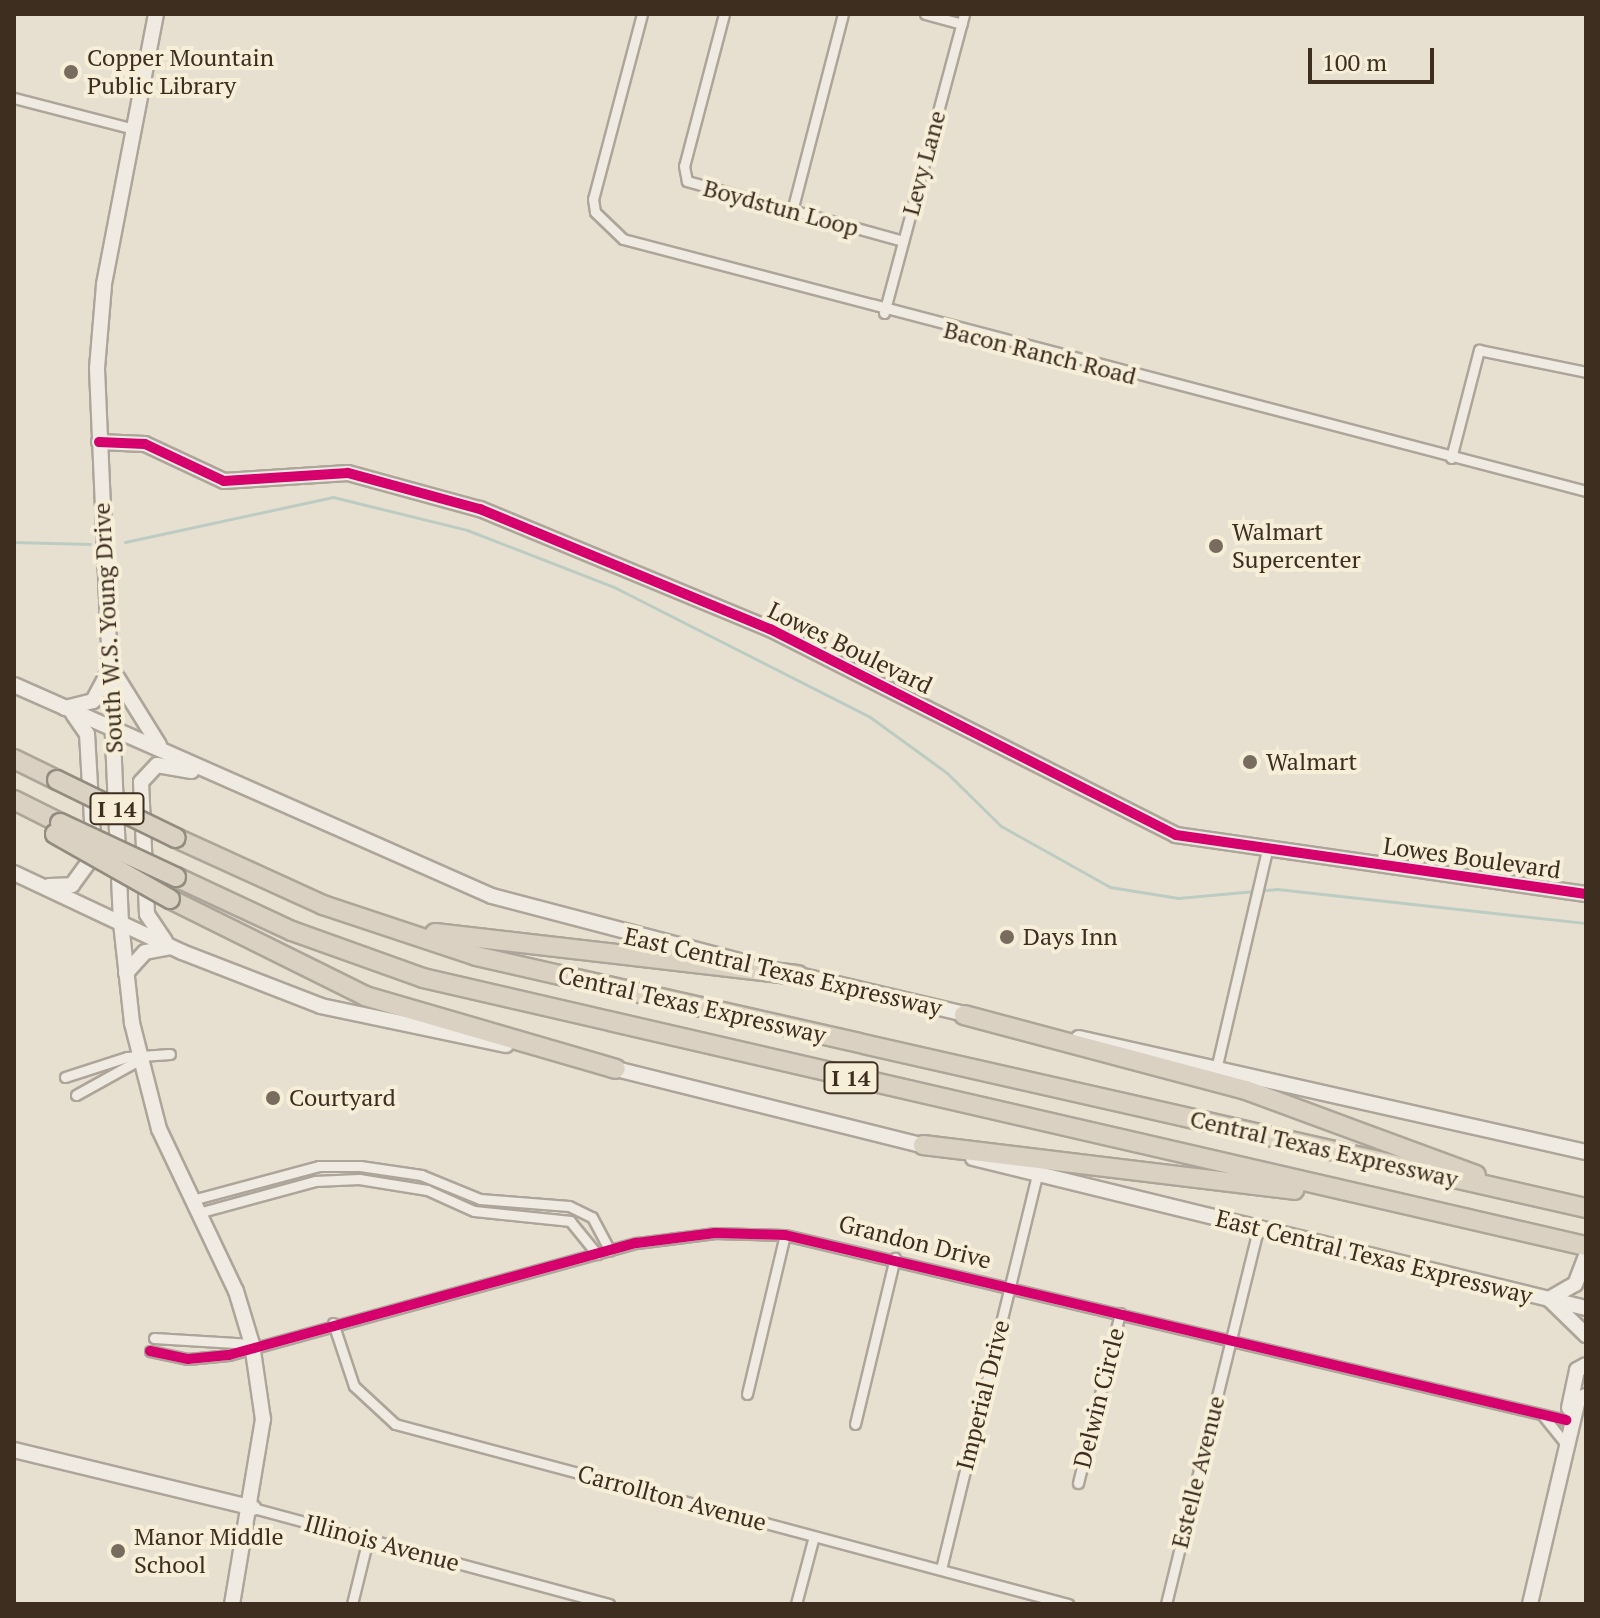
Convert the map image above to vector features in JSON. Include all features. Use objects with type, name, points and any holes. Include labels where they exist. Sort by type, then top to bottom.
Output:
[{"type":"highway","name":"Central Texas Expressway","points":[[14,759],[323,905],[476,956],[1586,1208]]},
{"type":"highway","name":"Central Texas Expressway","points":[[14,800],[58,828],[176,877],[292,931],[423,978],[1586,1246]]},
{"type":"highway","points":[[14,808],[58,828],[170,899],[365,996],[616,1069]]},
{"type":"highway","points":[[323,905],[500,944],[798,975]]},
{"type":"highway","points":[[964,1015],[1318,1113],[1523,1195]]},
{"type":"highway","points":[[923,1145],[1364,1195]]},
{"type":"main road","name":"South W.S. Young Drive","points":[[156,14],[101,314],[99,442],[121,923],[139,1060],[195,1206],[236,1291],[252,1344],[263,1419],[253,1508],[232,1604]]},
{"type":"main road","name":"Lowes Boulevard","points":[[99,442],[145,444],[224,481],[348,473],[480,509],[806,646],[1156,828],[1267,850],[1586,894]]},
{"type":"main road","points":[[41,885],[72,885],[94,855],[87,734],[67,709],[93,701],[110,666]]},
{"type":"main road","points":[[110,666],[139,723],[171,755]]},
{"type":"main road","name":"East Central Texas Expressway","points":[[14,685],[492,896],[964,1015],[1217,1065],[1582,1154]]},
{"type":"main road","points":[[126,973],[145,952],[171,947],[147,914],[141,782],[157,765],[219,778]]},
{"type":"main road","name":"East Central Texas Expressway","points":[[14,873],[171,947],[321,1006],[616,1069],[1586,1308]]},
{"type":"main road","points":[[1586,1256],[1575,1284],[1549,1299],[1586,1335]]},
{"type":"main road","points":[[1530,1604],[1568,1432],[1577,1370],[1586,1365]]},
{"type":"main road","points":[[1568,1432],[1578,1399],[1586,1396]]},
{"type":"main road","points":[[1568,1432],[1586,1408]]},
{"type":"main road","name":"Illinois Avenue","points":[[14,1450],[253,1508]]},
{"type":"street","name":"Bacon Ranch Road","points":[[642,14],[608,122],[593,199],[595,212],[623,239],[884,313],[1586,491]]},
{"type":"street","name":"Boydstun Loop","points":[[724,14],[683,174],[693,184],[903,241]]},
{"type":"street","points":[[792,211],[843,14]]},
{"type":"street","points":[[925,14],[963,19]]},
{"type":"street","name":"Levy Lane","points":[[884,313],[963,19]]},
{"type":"street","points":[[14,98],[134,129]]},
{"type":"street","points":[[1451,458],[1479,350],[1586,372]]},
{"type":"street","points":[[1217,1065],[1267,850]]},
{"type":"street","points":[[76,1095],[139,1060],[170,1054]]},
{"type":"street","points":[[65,1077],[127,1057],[139,1060]]},
{"type":"street","points":[[195,1206],[244,1187],[319,1166],[360,1166],[406,1173],[480,1199],[559,1205],[592,1217],[610,1251]]},
{"type":"street","points":[[359,1179],[360,1166]]},
{"type":"street","points":[[406,1173],[407,1187]]},
{"type":"street","name":"Imperial Drive","points":[[941,1569],[1037,1174]]},
{"type":"street","points":[[195,1206],[248,1200],[329,1178],[359,1179],[407,1187],[474,1211],[557,1218],[578,1224],[597,1254]]},
{"type":"street","points":[[244,1187],[248,1200]]},
{"type":"street","points":[[506,1199],[506,1212]]},
{"type":"street","points":[[557,1218],[559,1205]]},
{"type":"street","name":"Estelle Avenue","points":[[1166,1604],[1258,1229]]},
{"type":"street","name":"Grandon Drive","points":[[150,1351],[203,1359],[610,1251],[691,1235],[785,1235],[895,1258],[1541,1415],[1568,1432]]},
{"type":"street","points":[[747,1394],[785,1235]]},
{"type":"street","points":[[855,1424],[895,1258]]},
{"type":"street","name":"Delwin Circle","points":[[1078,1483],[1120,1313]]},
{"type":"street","name":"Carrollton Avenue","points":[[333,1323],[354,1386],[395,1424],[1068,1604]]},
{"type":"street","points":[[154,1338],[252,1344]]},
{"type":"street","points":[[1541,1415],[1568,1432]]},
{"type":"street","name":"Illinois Avenue","points":[[253,1508],[609,1604]]},
{"type":"street","points":[[796,1604],[814,1536]]},
{"type":"street","points":[[352,1604],[368,1539]]},
{"type":"waterway","points":[[125,542],[333,497],[467,530],[614,587],[870,717],[947,773],[1001,826],[1110,887],[1178,898],[1277,889],[1586,923]]},
{"type":"waterway","points":[[14,542],[90,544]]},
{"type":"cycle path","points":[[99,442],[145,444],[224,481],[348,473],[480,509],[770,629],[1176,835],[1586,894]]},
{"type":"cycle path","points":[[150,1351],[188,1359],[229,1355],[637,1243],[715,1233],[785,1235],[1566,1420]]},
{"type":"place","name":"Copper Mountain Public Library","points":[[71,72]]},
{"type":"place","name":"Walmart Supercenter","points":[[1216,546]]},
{"type":"place","name":"Walmart","points":[[1250,762]]},
{"type":"place","name":"Days Inn","points":[[1007,937]]},
{"type":"place","name":"Courtyard","points":[[273,1098]]},
{"type":"place","name":"Manor Middle School","points":[[118,1551]]}]
